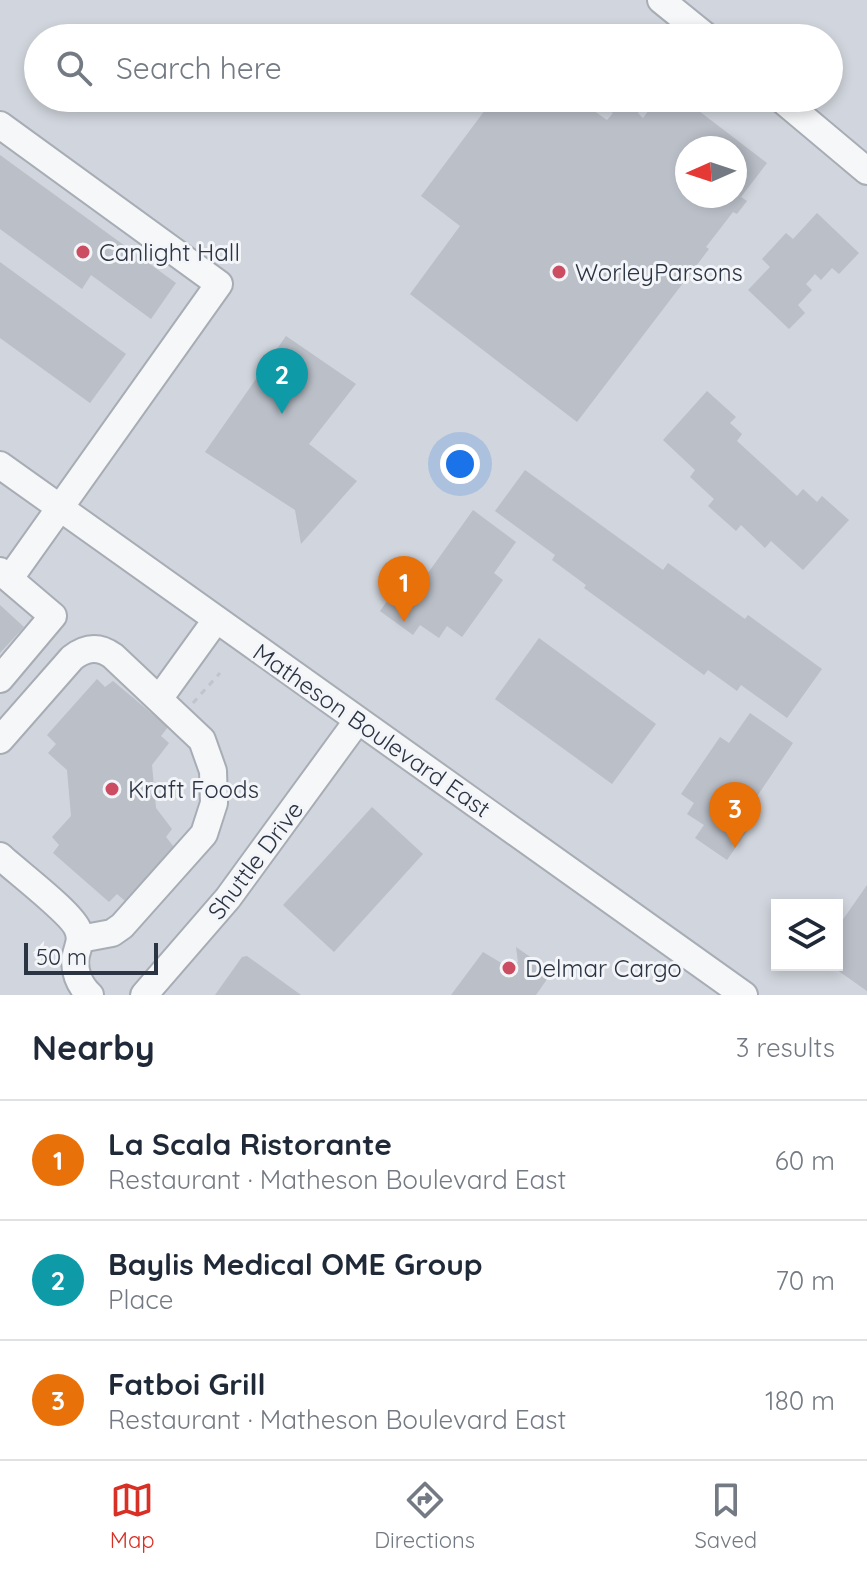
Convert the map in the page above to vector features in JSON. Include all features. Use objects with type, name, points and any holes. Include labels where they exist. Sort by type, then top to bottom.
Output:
[{"type":"street","points":[[661,0],[691,24]]},
{"type":"street","points":[[797,112],[867,171]]},
{"type":"street","points":[[0,125],[219,284],[60,508],[5,574],[53,616],[0,679]]},
{"type":"street","name":"Matheson Boulevard East","points":[[0,465],[744,995]]},
{"type":"street","points":[[159,699],[216,620]]},
{"type":"street","points":[[0,740],[72,658],[88,649],[97,648],[113,656],[202,740],[213,771],[214,803],[204,834],[122,926],[112,933],[80,939]]},
{"type":"street","name":"Shuttle Drive","points":[[144,995],[228,898],[358,720]]},
{"type":"street","points":[[0,856],[74,923],[80,939],[76,972],[81,987],[90,995]]},
{"type":"path","points":[[180,719],[220,673]]},
{"type":"shaded area","points":[[0,0],[867,0],[867,995],[0,995]]},
{"type":"building","name":"WorleyParsons","points":[[484,112],[596,112],[607,120],[611,112],[639,112],[643,118],[648,112],[700,112],[732,136],[675,136],[675,208],[742,208],[737,214],[733,212],[706,247],[709,249],[577,422],[410,294],[460,226],[421,196]]},
{"type":"building","name":"WorleyParsons","points":[[747,148],[767,163],[747,189]]},
{"type":"building","name":"Canlight Hall","points":[[0,155],[176,283],[151,319],[91,275],[82,289],[0,229]]},
{"type":"building","points":[[817,213],[859,253],[839,274],[832,268],[821,280],[815,274],[806,284],[812,290],[798,305],[805,313],[789,329],[748,290],[770,267],[762,259],[786,233],[793,239]]},
{"type":"building","name":"Canlight Hall","points":[[0,262],[126,354],[90,403],[0,338]]},
{"type":"building","points":[[286,336],[356,384],[309,444],[357,481],[301,544],[295,510],[205,452]]},
{"type":"building","points":[[707,391],[736,417],[730,423],[742,434],[737,441],[797,496],[803,489],[817,502],[822,496],[849,520],[803,570],[771,541],[765,548],[741,525],[736,531],[708,506],[714,499],[690,477],[695,470],[663,440]]},
{"type":"building","points":[[525,470],[663,570],[668,563],[745,619],[748,615],[822,669],[787,718],[741,685],[737,691],[708,670],[704,675],[584,588],[586,585],[552,560],[555,555],[495,511]]},
{"type":"building","points":[[473,510],[516,542],[494,573],[503,580],[462,637],[447,626],[439,638],[420,625],[413,635],[380,611],[404,577],[418,587]]},
{"type":"building","points":[[0,605],[24,627],[0,653]]},
{"type":"building","points":[[539,638],[656,724],[612,784],[495,699]]},
{"type":"building","name":"Kraft Foods","points":[[97,679],[105,687],[113,681],[168,727],[161,736],[169,743],[152,765],[156,808],[172,829],[166,837],[174,847],[125,901],[117,894],[109,902],[53,853],[59,845],[52,837],[71,816],[67,770],[48,753],[56,744],[47,735]]},
{"type":"building","points":[[750,713],[793,743],[743,817],[752,824],[727,860],[695,838],[704,825],[687,814],[694,803],[681,794],[720,737],[729,743]]},
{"type":"building","points":[[372,807],[423,854],[334,952],[283,905]]},
{"type":"building","points":[[867,885],[867,991],[839,971],[843,971],[843,919]]},
{"type":"building","name":"Delmar Cargo","points":[[516,947],[552,972],[536,995],[451,995],[483,952],[503,964],[518,962]]},
{"type":"building","points":[[247,956],[301,995],[215,995],[242,957]]},
{"type":"place","name":"Canlight Hall","points":[[83,252]]},
{"type":"place","name":"WorleyParsons","points":[[559,272]]},
{"type":"place","name":"Baylis Medical OME Group","points":[[282,414]]},
{"type":"place","name":"La Scala Ristorante","points":[[404,622]]},
{"type":"place","name":"Kraft Foods","points":[[112,789]]},
{"type":"place","name":"Fatboi Grill","points":[[735,848]]},
{"type":"place","name":"Delmar Cargo","points":[[509,968]]}]
